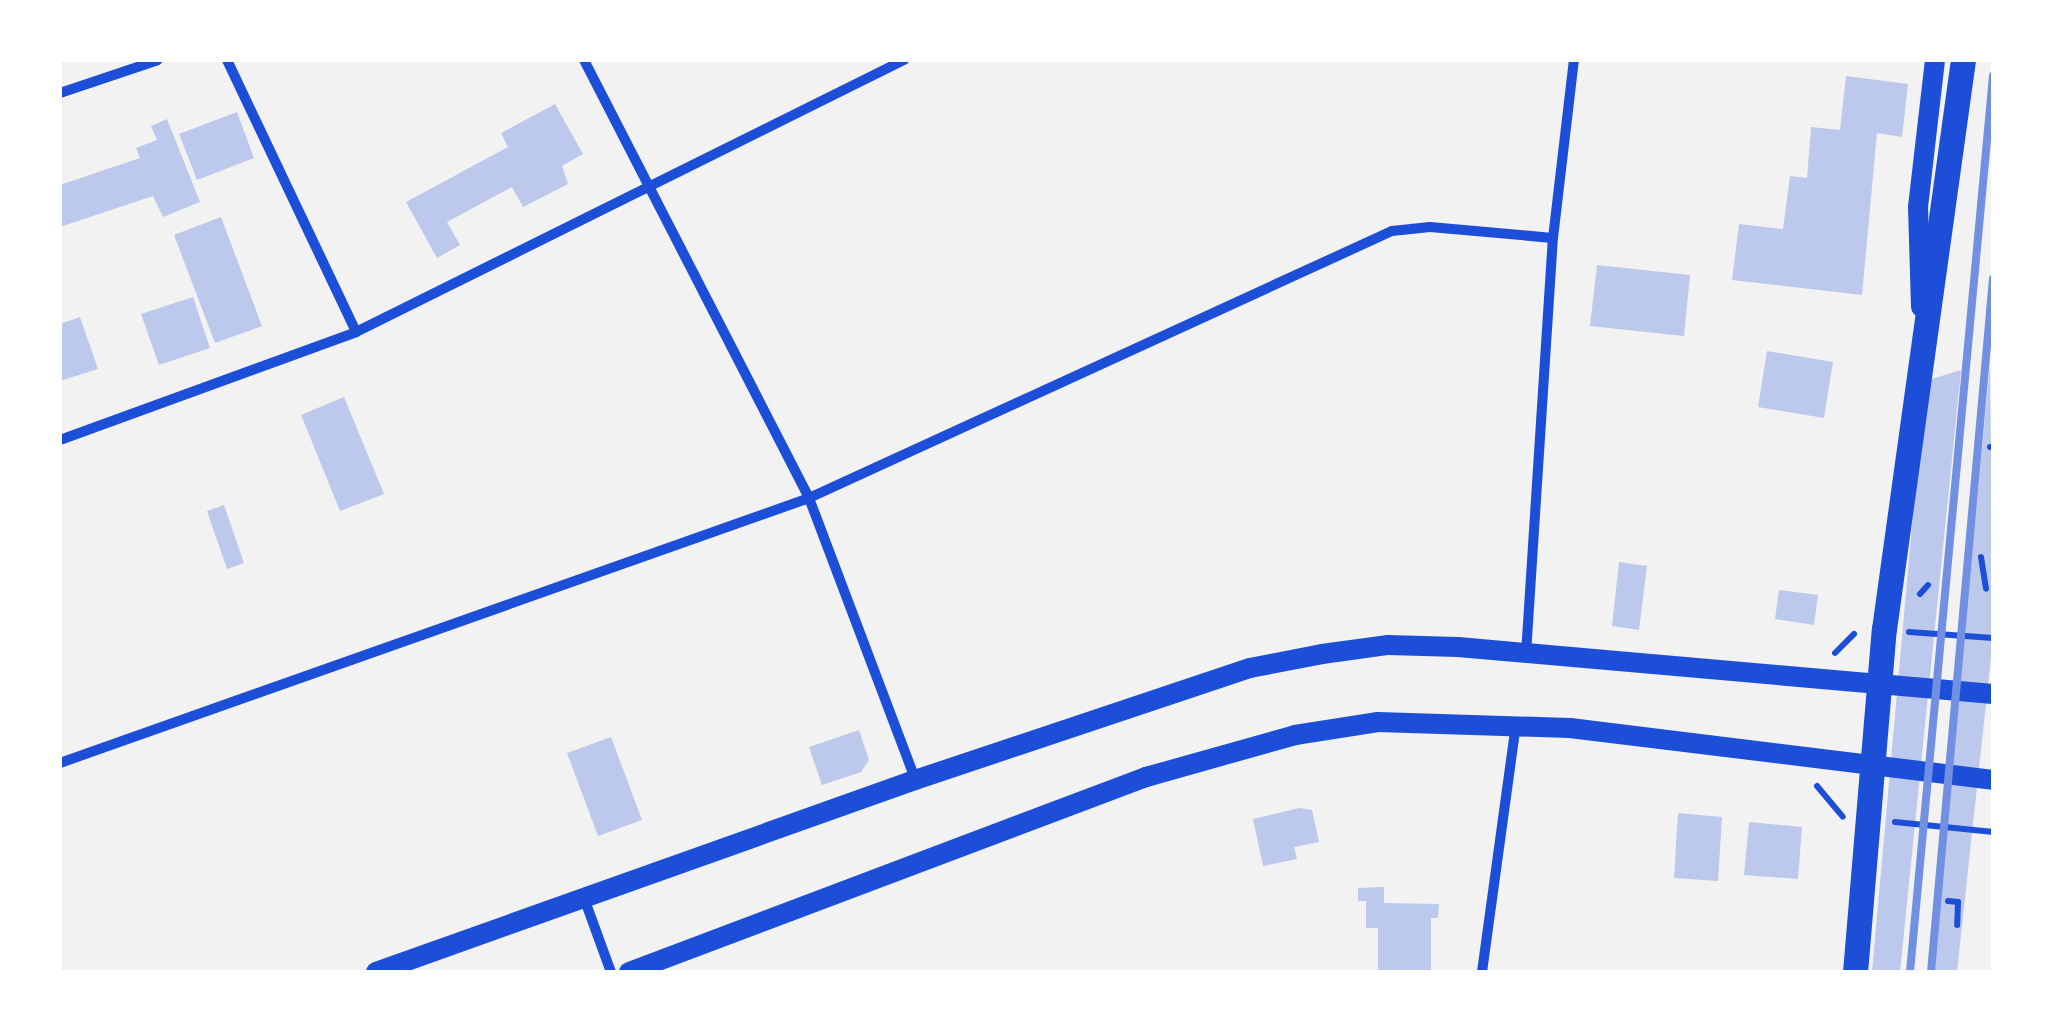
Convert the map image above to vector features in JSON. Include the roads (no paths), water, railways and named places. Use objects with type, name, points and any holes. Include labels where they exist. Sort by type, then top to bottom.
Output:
[{"type":"main road","points":[[1921,330],[1918,207],[1936,60]]},
{"type":"main road","points":[[1855,972],[1877,685],[1921,330],[1946,213],[1963,60]]},
{"type":"main road","points":[[376,972],[915,780],[1250,668],[1388,645],[1993,694]]},
{"type":"main road","points":[[629,972],[1222,753],[1378,722],[1516,725],[1821,755],[1993,780]]},
{"type":"street","points":[[60,93],[158,60]]},
{"type":"street","points":[[227,60],[356,332]]},
{"type":"street","points":[[584,60],[809,498],[915,780]]},
{"type":"street","points":[[60,440],[356,332],[646,184],[904,60]]},
{"type":"street","points":[[1526,654],[1553,238],[1574,60]]},
{"type":"street","points":[[60,762],[809,498],[1392,231],[1430,227],[1553,238]]},
{"type":"street","points":[[1482,972],[1516,725]]},
{"type":"street","points":[[584,897],[611,972]]},
{"type":"railway","points":[[1910,972],[1993,76]]},
{"type":"railway","points":[[1931,972],[1993,279]]}]
